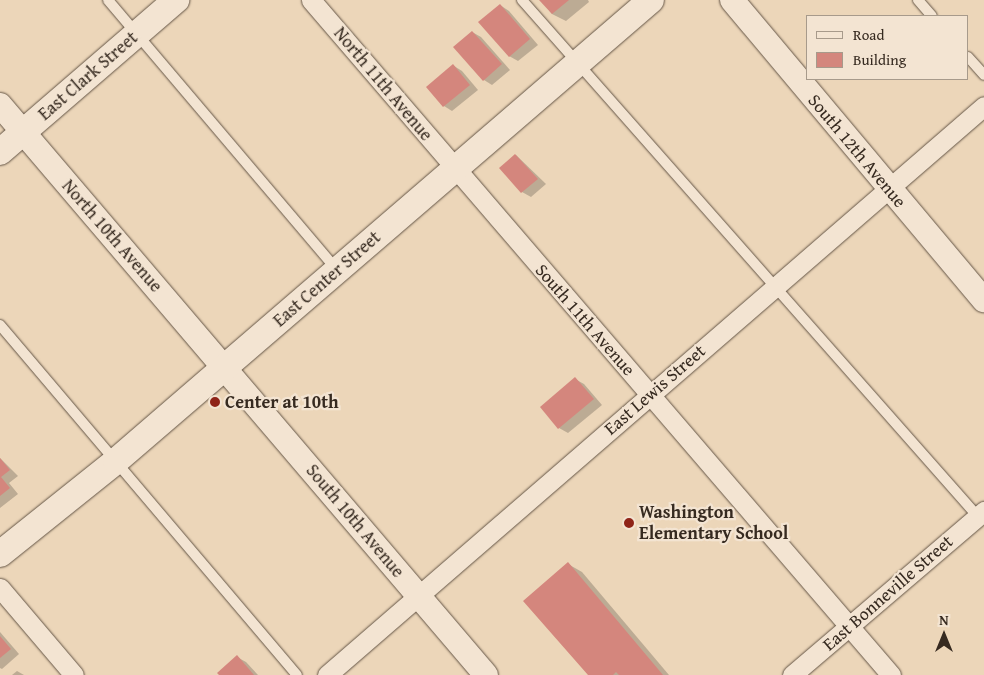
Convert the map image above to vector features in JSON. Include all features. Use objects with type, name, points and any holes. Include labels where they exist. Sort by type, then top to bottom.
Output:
[{"type":"main road","name":"East Clark Street","points":[[0,152],[176,0]]},
{"type":"main road","name":"East Center Street","points":[[0,554],[116,462],[650,0]]},
{"type":"street","name":"North 11th Avenue","points":[[311,0],[454,169]]},
{"type":"street","name":"South 12th Avenue","points":[[732,0],[888,189],[984,300]]},
{"type":"street","name":"North 10th Avenue","points":[[0,105],[224,368]]},
{"type":"street","name":"East Lewis Street","points":[[327,675],[984,106]]},
{"type":"street","name":"South 11th Avenue","points":[[454,169],[892,675]]},
{"type":"street","name":"South 10th Avenue","points":[[224,368],[486,675]]},
{"type":"street","name":"East Bonneville Street","points":[[792,675],[982,517]]},
{"type":"street","points":[[0,588],[74,675]]},
{"type":"lane","points":[[108,0],[338,270]]},
{"type":"lane","points":[[522,0],[775,287],[982,517]]},
{"type":"lane","points":[[918,0],[931,15]]},
{"type":"lane","points":[[969,57],[984,75]]},
{"type":"lane","points":[[0,325],[297,675]]},
{"type":"building","points":[[539,0],[569,0],[552,14]]},
{"type":"building","points":[[500,4],[530,39],[509,57],[478,22]]},
{"type":"building","points":[[472,31],[502,64],[483,81],[453,47]]},
{"type":"building","points":[[453,64],[470,85],[443,107],[426,87]]},
{"type":"building","points":[[515,154],[538,179],[521,193],[499,168]]},
{"type":"building","points":[[575,377],[594,399],[558,429],[540,407]]},
{"type":"building","points":[[0,458],[10,470],[1,477],[10,488],[0,496]]},
{"type":"building","points":[[568,562],[663,675],[619,675],[616,672],[613,675],[588,675],[523,601]]},
{"type":"building","points":[[0,636],[11,649],[0,658]]},
{"type":"building","points":[[237,655],[254,675],[219,675],[217,673]]},
{"type":"place","name":"Center at 10th","points":[[215,402]]},
{"type":"place","name":"Washington Elementary School","points":[[629,523]]}]
